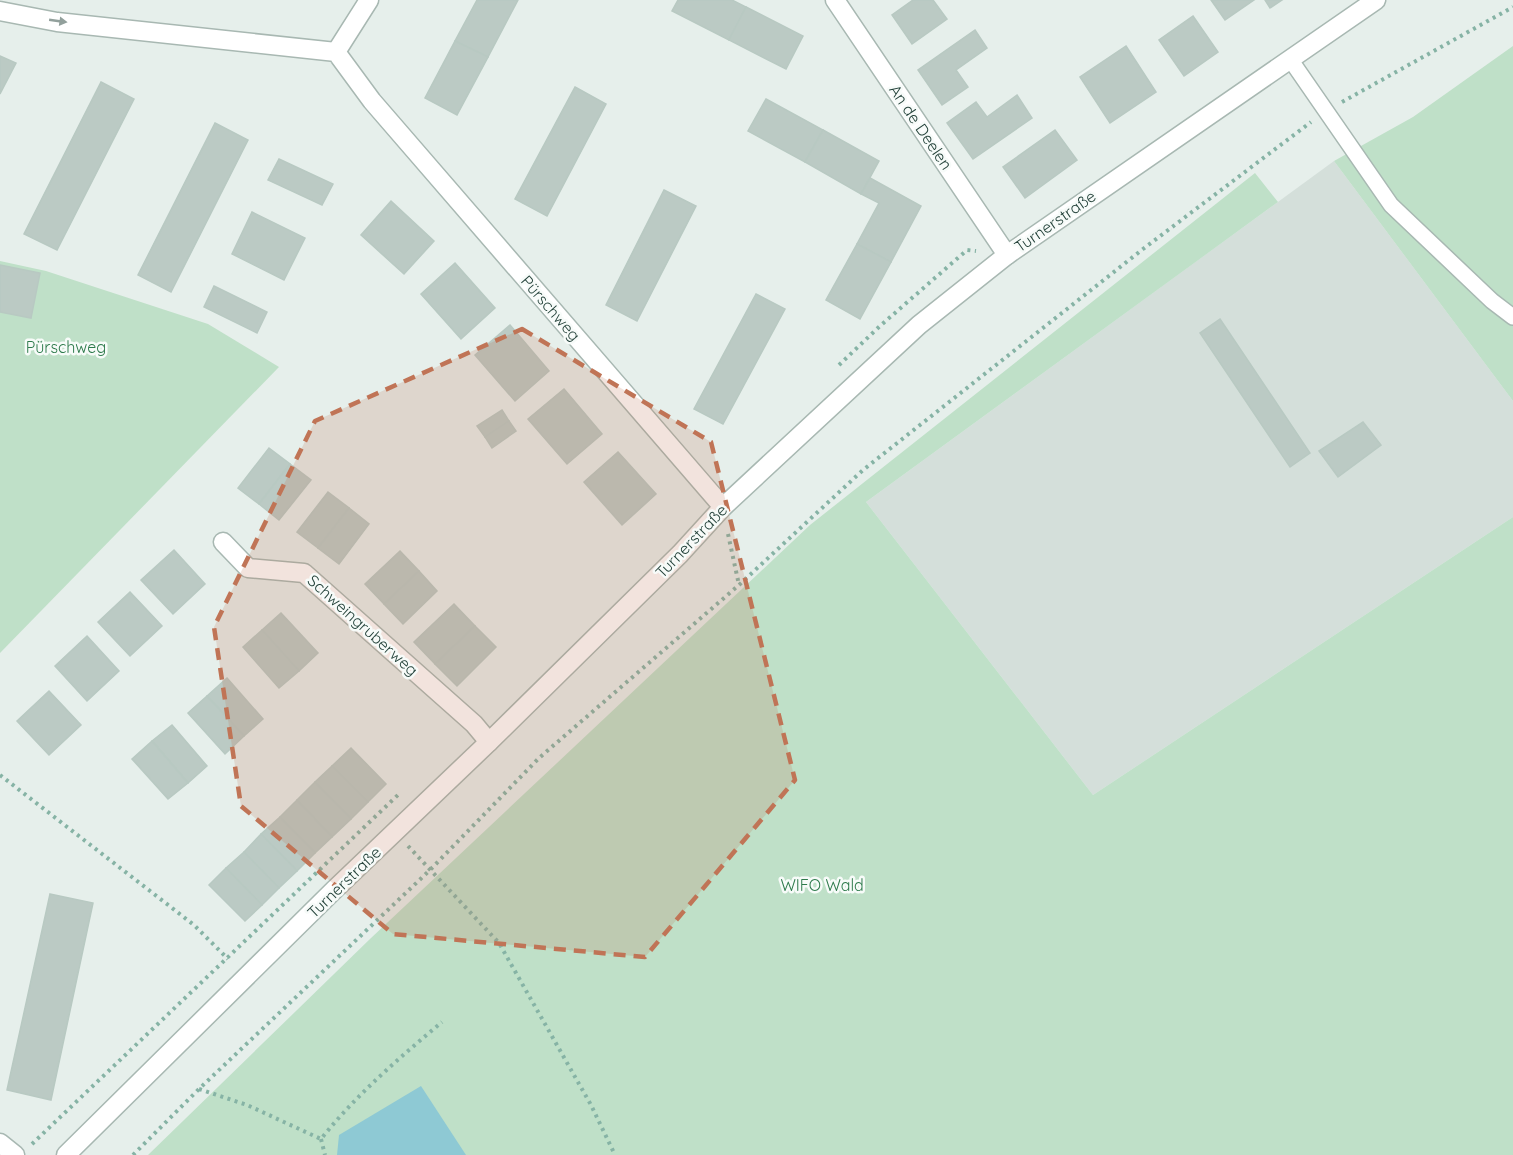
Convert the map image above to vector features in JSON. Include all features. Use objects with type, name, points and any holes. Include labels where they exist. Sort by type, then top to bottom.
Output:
[{"type":"street","points":[[0,11],[57,22],[336,52],[369,0]]},
{"type":"street","name":"An de Deelen","points":[[835,0],[1007,255]]},
{"type":"street","name":"Turnerstraße","points":[[66,1155],[680,554],[723,507],[919,325],[1007,255],[1376,0]]},
{"type":"street","name":"Pürschweg","points":[[336,52],[372,101],[723,507]]},
{"type":"street","name":"Schweingruberweg","points":[[223,542],[248,568],[304,573],[474,724],[489,742]]},
{"type":"street","points":[[0,1143],[22,1151]]},
{"type":"lane","points":[[1290,59],[1391,205],[1492,301],[1513,317]]},
{"type":"path","points":[[133,1155],[199,1089],[430,870],[539,758],[739,585],[863,470],[1143,249],[1326,111],[1513,7]]},
{"type":"path","points":[[839,366],[880,326],[967,250],[1007,255]]},
{"type":"path","points":[[723,507],[739,585]]},
{"type":"path","points":[[0,775],[194,925],[246,977]]},
{"type":"path","points":[[22,1151],[406,787]]},
{"type":"path","points":[[396,832],[499,943],[591,1105],[615,1155]]},
{"type":"path","points":[[321,1139],[342,1113],[411,1047],[442,1022]]},
{"type":"path","points":[[199,1089],[247,1106],[321,1139]]},
{"type":"path","points":[[321,1139],[325,1155]]},
{"type":"highlighted area","points":[[522,329],[711,442],[795,780],[645,957],[393,934],[241,806],[214,627],[315,421]]},
{"type":"shaded area","points":[[1334,161],[1513,401],[1513,517],[1093,795],[866,502]]},
{"type":"green space","points":[[1513,46],[1513,401],[1334,161],[1413,117]]},
{"type":"green space","name":"WIFO Wald","points":[[1255,173],[1278,202],[866,502],[1093,795],[1513,517],[1513,1155],[148,1155],[371,938],[810,525]]},
{"type":"green space","points":[[0,261],[46,271],[208,324],[279,367],[0,653]]},
{"type":"water","points":[[421,1086],[466,1155],[337,1155],[339,1135]]},
{"type":"building","points":[[477,0],[518,0],[488,57],[455,41]]},
{"type":"building","points":[[678,0],[732,0],[746,7],[729,40],[672,11]]},
{"type":"building","points":[[913,0],[933,0],[947,19],[912,44],[892,15]]},
{"type":"building","points":[[1211,0],[1254,0],[1225,20]]},
{"type":"building","points":[[1265,0],[1282,0],[1270,8]]},
{"type":"building","points":[[746,7],[803,36],[786,69],[729,40]]},
{"type":"building","points":[[1193,16],[1218,52],[1184,76],[1159,40]]},
{"type":"building","points":[[975,30],[987,48],[956,70],[968,87],[942,105],[918,70]]},
{"type":"building","points":[[455,41],[488,57],[457,115],[425,98]]},
{"type":"building","points":[[1126,46],[1156,92],[1110,123],[1080,77]]},
{"type":"building","points":[[0,56],[16,63],[0,94]]},
{"type":"building","points":[[101,82],[134,99],[57,250],[24,234]]},
{"type":"building","points":[[575,87],[606,104],[547,216],[515,199]]},
{"type":"building","points":[[1017,95],[1032,118],[973,159],[947,123],[976,102],[987,117]]},
{"type":"building","points":[[766,99],[823,130],[805,162],[748,131]]},
{"type":"building","points":[[215,123],[248,140],[171,292],[138,275]]},
{"type":"building","points":[[823,130],[879,161],[861,194],[805,162]]},
{"type":"building","points":[[1055,130],[1077,160],[1025,198],[1003,167]]},
{"type":"building","points":[[279,159],[333,184],[322,205],[268,180]]},
{"type":"building","points":[[870,178],[921,206],[891,262],[857,244],[879,203],[861,194]]},
{"type":"building","points":[[664,190],[696,206],[637,321],[606,305]]},
{"type":"building","points":[[391,201],[434,241],[404,274],[361,235]]},
{"type":"building","points":[[252,212],[305,238],[284,280],[232,254]]},
{"type":"building","points":[[857,244],[891,262],[860,319],[826,300]]},
{"type":"building","points":[[455,263],[495,308],[461,339],[421,294]]},
{"type":"building","points":[[0,265],[40,273],[31,318],[0,312]]},
{"type":"building","points":[[214,286],[267,312],[257,333],[204,307]]},
{"type":"building","points":[[756,294],[785,309],[723,424],[694,409]]},
{"type":"building","points":[[1220,319],[1310,453],[1290,467],[1200,333]]},
{"type":"building","points":[[510,325],[549,371],[515,401],[475,355]]},
{"type":"building","points":[[564,389],[602,434],[567,464],[528,419]]},
{"type":"building","points":[[502,410],[509,421],[485,437],[477,426]]},
{"type":"building","points":[[509,421],[516,431],[492,448],[485,437]]},
{"type":"building","points":[[1363,422],[1381,445],[1338,477],[1319,451]]},
{"type":"building","points":[[269,448],[290,464],[259,504],[238,488]]},
{"type":"building","points":[[618,452],[656,494],[622,525],[584,482]]},
{"type":"building","points":[[290,464],[311,480],[279,520],[259,504]]},
{"type":"building","points":[[328,492],[349,508],[318,548],[297,532]]},
{"type":"building","points":[[349,508],[369,524],[339,564],[318,548]]},
{"type":"building","points":[[174,550],[205,584],[173,614],[141,580]]},
{"type":"building","points":[[400,551],[419,571],[384,604],[365,584]]},
{"type":"building","points":[[419,571],[437,591],[403,624],[384,604]]},
{"type":"building","points":[[130,592],[162,626],[130,656],[98,622]]},
{"type":"building","points":[[454,604],[475,626],[435,664],[414,642]]},
{"type":"building","points":[[281,613],[318,653],[299,671],[262,630]]},
{"type":"building","points":[[475,626],[496,647],[457,686],[435,664]]},
{"type":"building","points":[[262,630],[299,671],[279,688],[243,647]]},
{"type":"building","points":[[87,636],[119,671],[87,701],[55,666]]},
{"type":"building","points":[[227,678],[263,719],[244,736],[207,696]]},
{"type":"building","points":[[49,691],[81,725],[49,755],[17,721]]},
{"type":"building","points":[[207,696],[244,736],[225,754],[188,713]]},
{"type":"building","points":[[172,725],[207,766],[188,783],[152,741]]},
{"type":"building","points":[[152,741],[188,783],[168,799],[132,759]]},
{"type":"building","points":[[351,748],[386,784],[368,802],[332,766]]},
{"type":"building","points":[[332,766],[368,802],[351,819],[315,782]]},
{"type":"building","points":[[315,782],[351,819],[332,837],[297,800]]},
{"type":"building","points":[[297,800],[332,837],[315,853],[280,817]]},
{"type":"building","points":[[280,817],[315,853],[297,871],[261,834]]},
{"type":"building","points":[[261,834],[297,871],[279,888],[244,852]]},
{"type":"building","points":[[244,852],[279,888],[262,905],[226,868]]},
{"type":"building","points":[[226,868],[262,905],[245,921],[209,885]]},
{"type":"building","points":[[50,894],[93,903],[51,1100],[7,1090]]}]
